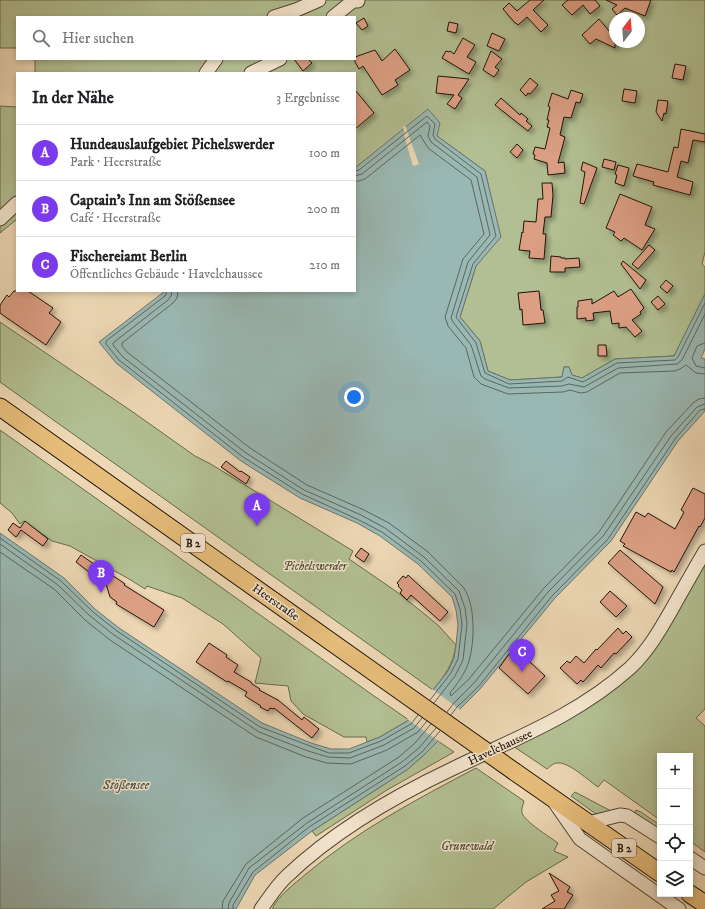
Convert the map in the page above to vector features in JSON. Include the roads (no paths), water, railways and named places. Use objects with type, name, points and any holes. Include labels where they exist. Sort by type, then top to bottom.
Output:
[{"type":"main road","name":"Heerstraße","points":[[0,407],[657,871]]},
{"type":"main road","points":[[693,896],[705,904]]},
{"type":"street","points":[[277,16],[320,0]]},
{"type":"street","points":[[334,16],[353,1],[358,1]]},
{"type":"street","points":[[207,72],[215,60]]},
{"type":"street","points":[[253,72],[278,60]]},
{"type":"street","points":[[0,219],[16,204]]},
{"type":"street","name":"Havelchaussee","points":[[261,909],[286,876],[334,838],[372,812],[451,769],[525,736],[568,713],[612,683],[631,667],[648,648],[705,551]]},
{"type":"street","name":"Heerstraße","points":[[552,798],[580,839],[679,909]]},
{"type":"street","points":[[588,823],[620,815],[627,816],[657,835]]},
{"type":"street","points":[[693,860],[705,868]]},
{"type":"water","name":"Stößensee","points":[[428,109],[440,123],[437,136],[485,171],[501,237],[476,266],[460,317],[480,341],[488,371],[510,380],[562,377],[564,367],[569,367],[572,375],[582,378],[615,359],[674,356],[705,294],[705,349],[701,358],[705,359],[705,411],[678,441],[611,541],[555,598],[480,689],[460,709],[438,741],[408,769],[312,831],[255,875],[236,909],[0,909],[0,533],[64,578],[95,609],[119,628],[262,723],[311,743],[331,749],[349,749],[380,737],[409,720],[448,671],[454,658],[456,645],[458,625],[456,610],[452,597],[418,564],[380,536],[357,523],[300,498],[241,461],[116,363],[99,342],[164,292],[356,292],[356,167]]},
{"type":"place","name":"Hundeauslaufgebiet Pichelswerder","points":[[257,526]]},
{"type":"place","name":"Captain's Inn am Stößensee","points":[[101,593]]},
{"type":"place","name":"Fischereiamt Berlin","points":[[522,672]]},
{"type":"park label","name":"Pichelswerder","points":[[315,566]]},
{"type":"park label","name":"Grunewald","points":[[467,846]]}]
